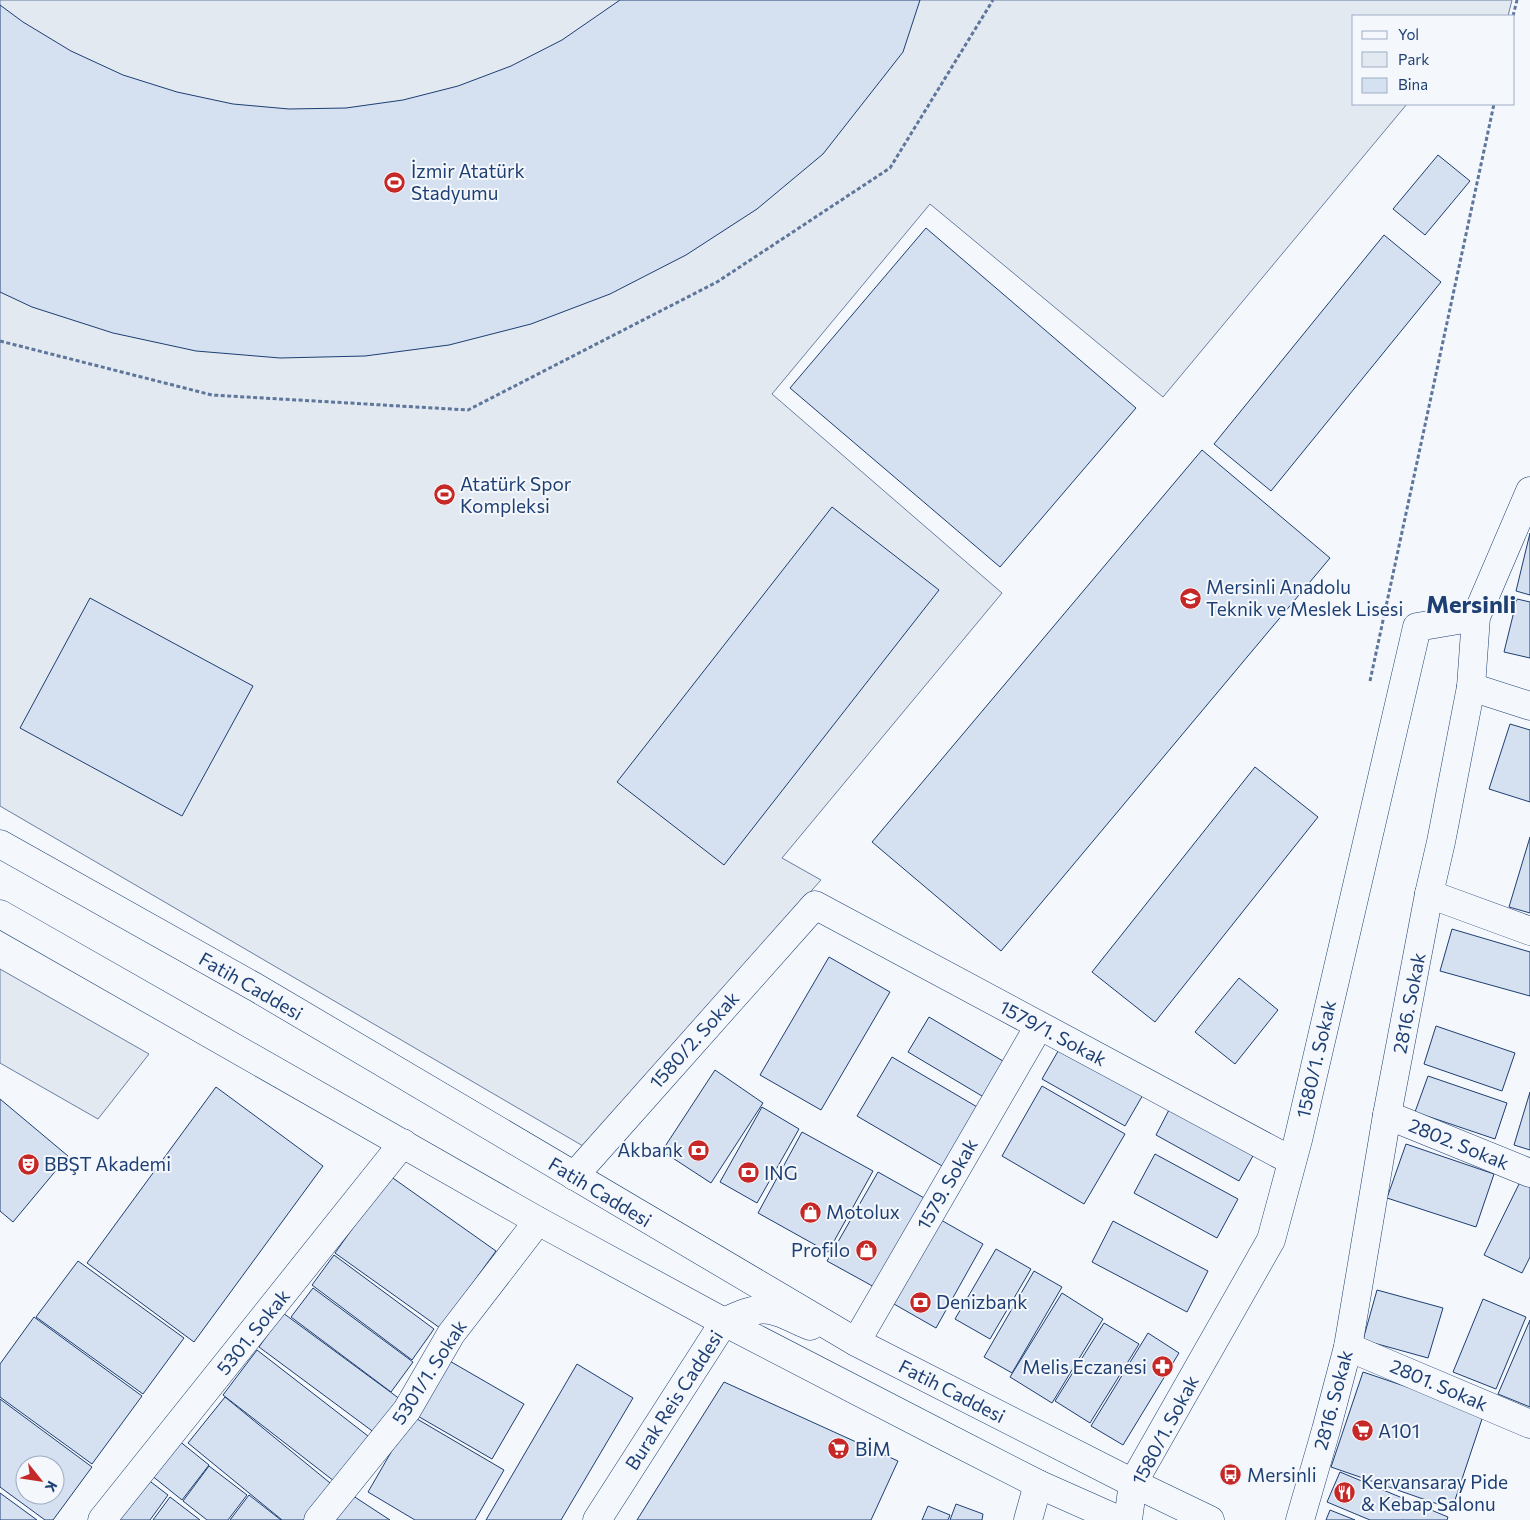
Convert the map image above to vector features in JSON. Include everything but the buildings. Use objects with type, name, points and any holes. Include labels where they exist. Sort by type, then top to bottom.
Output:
[{"type":"street","name":"2816. Sokak","points":[[1300,1520],[1348,1346],[1387,1116],[1471,687],[1476,617],[1530,490]]},
{"type":"street","name":"1580/1. Sokak","points":[[1128,1520],[1133,1483],[1271,1240],[1292,1161],[1417,627],[1476,617]]},
{"type":"street","points":[[1471,687],[1530,706]]},
{"type":"street","name":"Fatih Caddesi","points":[[0,844],[255,987],[856,1342],[1133,1483],[1210,1520]]},
{"type":"street","points":[[1429,894],[1530,931]]},
{"type":"street","name":"1579/1. Sokak","points":[[815,905],[1292,1161]]},
{"type":"street","name":"1580/2. Sokak","points":[[574,1176],[815,905]]},
{"type":"street","points":[[0,914],[538,1221],[724,1322],[1038,1484],[1120,1520]]},
{"type":"street","name":"1579. Sokak","points":[[856,1342],[1039,1026]]},
{"type":"street","name":"2802. Sokak","points":[[1387,1116],[1530,1174]]},
{"type":"street","name":"5301. Sokak","points":[[102,1520],[403,1143]]},
{"type":"street","name":"5301/1. Sokak","points":[[318,1520],[407,1410],[451,1334],[538,1221]]},
{"type":"street","name":"Burak Reis Caddesi","points":[[597,1520],[724,1322],[744,1312],[770,1309],[831,1335],[856,1342]]},
{"type":"street","name":"2801. Sokak","points":[[1348,1346],[1530,1424]]},
{"type":"street","points":[[1028,1520],[1038,1484]]},
{"type":"path","points":[[0,341],[212,395],[468,410],[717,282],[890,168],[993,0]]},
{"type":"path","points":[[1513,15],[1517,0]]},
{"type":"path","points":[[1369,686],[1494,105]]},
{"type":"green space","name":"Atatürk Spor Kompleksi","points":[[0,0],[1512,0],[1508,15],[1352,15],[1352,105],[1406,105],[1163,397],[930,204],[772,394],[1002,593],[782,858],[821,880],[583,1146],[0,806]]},
{"type":"green space","points":[[0,969],[149,1054],[98,1119],[0,1063]]},
{"type":"place","name":"İzmir Atatürk Stadyumu","points":[[395,182]]},
{"type":"place","name":"Atatürk Spor Kompleksi","points":[[444,495]]},
{"type":"place","name":"Mersinli Anadolu Teknik ve Meslek Lisesi","points":[[1190,598]]},
{"type":"place","name":"Akbank","points":[[699,1150]]},
{"type":"place","name":"BBŞT Akademi","points":[[28,1164]]},
{"type":"place","name":"ING","points":[[748,1173]]},
{"type":"place","name":"Motolux","points":[[810,1212]]},
{"type":"place","name":"Profilo","points":[[866,1250]]},
{"type":"place","name":"Denizbank","points":[[920,1302]]},
{"type":"place","name":"Melis Eczanesi","points":[[1163,1367]]},
{"type":"place","name":"A101","points":[[1362,1431]]},
{"type":"place","name":"BİM","points":[[839,1449]]},
{"type":"place","name":"Mersinli","points":[[1231,1475]]},
{"type":"place","name":"Kervansaray Pide & Kebap Salonu","points":[[1345,1493]]},
{"type":"district","name":"Mersinli","points":[[1471,605]]}]
